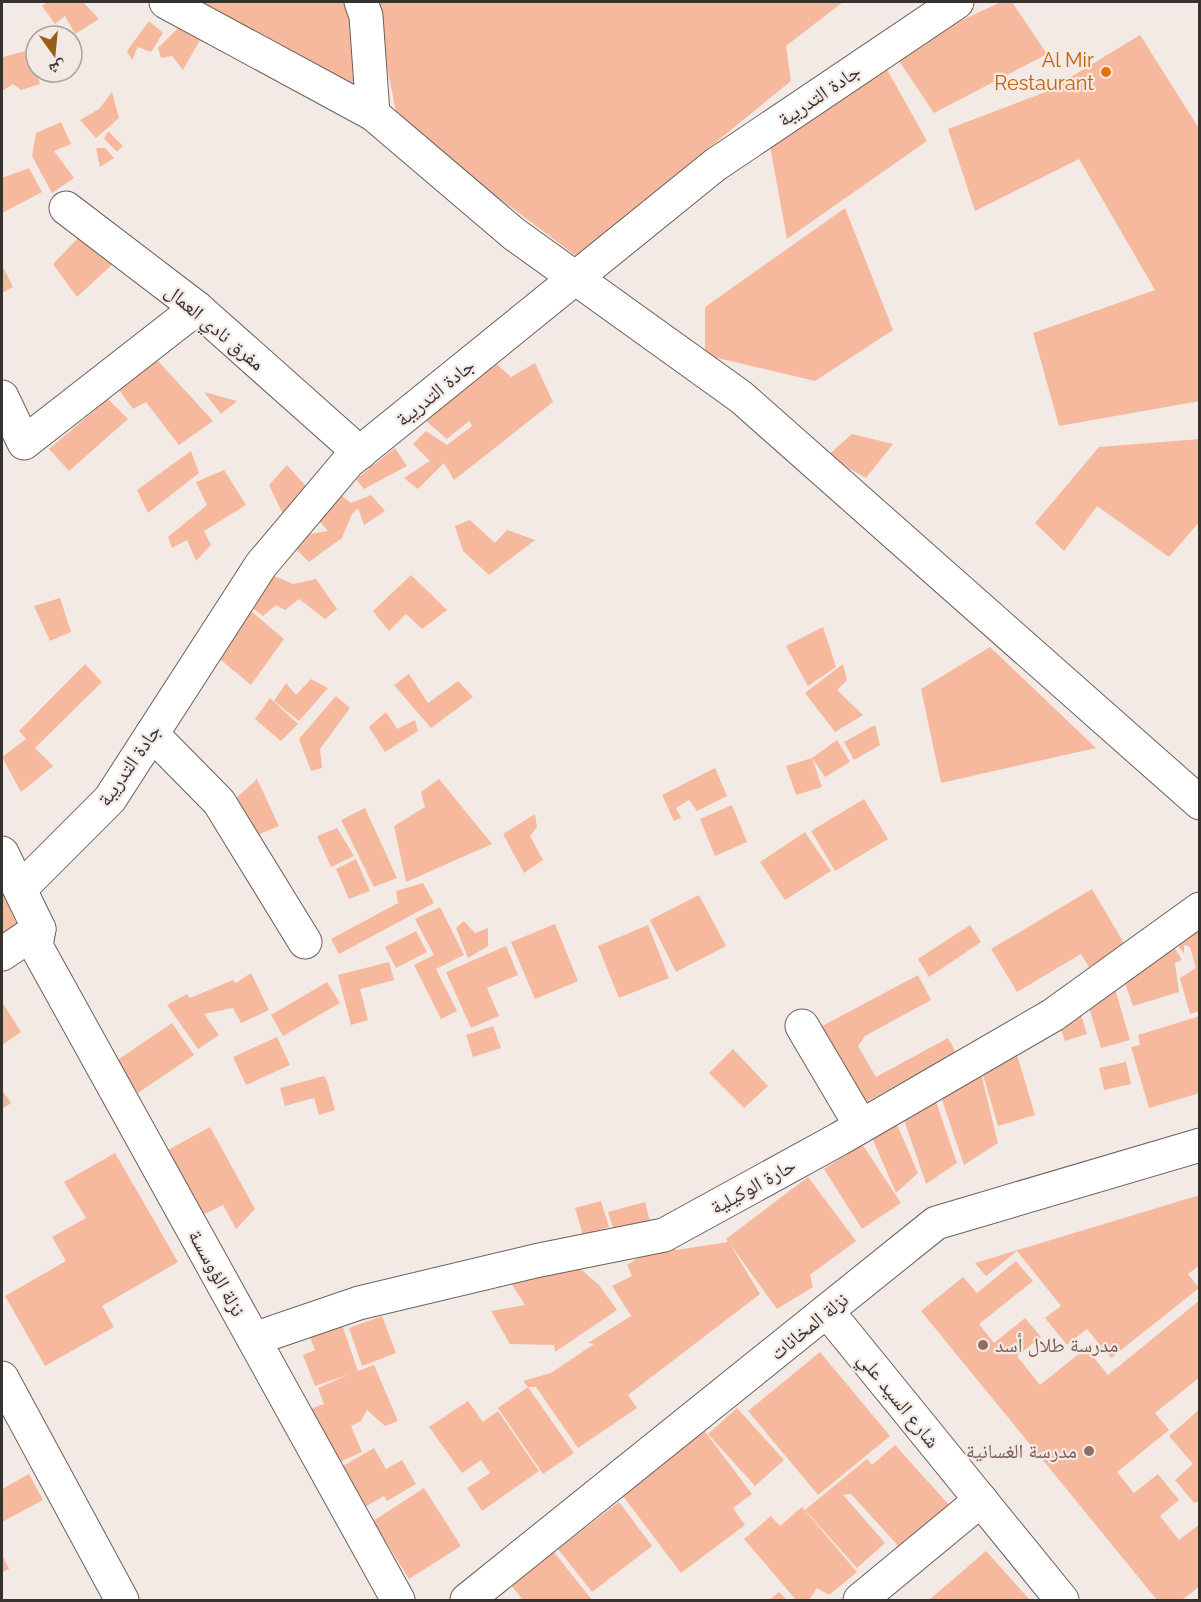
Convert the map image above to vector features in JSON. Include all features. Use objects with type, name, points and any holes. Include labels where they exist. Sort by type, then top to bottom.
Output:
[{"type":"street","points":[[166,2],[373,114],[514,234],[741,397],[1200,803]]},
{"type":"street","points":[[361,2],[366,16],[373,114]]},
{"type":"street","name":"جادة التدريبة","points":[[20,889],[110,799],[261,565],[348,462],[716,165],[957,2]]},
{"type":"street","name":"مفرق نادي العمال","points":[[66,208],[197,308],[360,453]]},
{"type":"street","points":[[2,397],[24,443],[197,308]]},
{"type":"street","points":[[152,734],[219,802],[305,942]]},
{"type":"street","name":"نزلة الؤوسسة","points":[[2,853],[20,889],[38,938],[254,1339],[398,1600]]},
{"type":"street","name":"حارة الوكيلية","points":[[254,1339],[359,1303],[535,1261],[664,1235],[861,1126],[1053,1015],[1200,909]]},
{"type":"street","points":[[2,954],[38,938]]},
{"type":"street","points":[[802,1026],[861,1126]]},
{"type":"street","name":"نزلة المخانات","points":[[467,1600],[936,1223],[1200,1145]]},
{"type":"street","name":"شارع السيد علي","points":[[827,1311],[1062,1600]]},
{"type":"street","points":[[2,1378],[122,1600]]},
{"type":"street","points":[[860,1600],[981,1500]]},
{"type":"building","points":[[47,2],[83,2],[99,19],[84,28],[84,24],[69,24],[65,16],[55,24],[42,6]]},
{"type":"building","points":[[187,2],[349,2],[362,87],[352,93]]},
{"type":"building","points":[[374,2],[843,2],[786,46],[791,81],[576,256],[398,122]]},
{"type":"building","points":[[1001,2],[1012,2],[1047,54],[934,113],[893,52]]},
{"type":"building","points":[[149,21],[163,33],[151,52],[138,47],[132,60],[127,51]]},
{"type":"building","points":[[179,27],[200,40],[183,70],[172,56],[161,58],[158,48]]},
{"type":"building","points":[[1140,35],[1200,130],[1200,401],[1059,426],[1033,333],[1155,290],[1079,159],[975,211],[948,129],[1048,91]]},
{"type":"building","points":[[24,51],[24,84],[40,84],[21,90],[13,84],[2,91],[3,57]]},
{"type":"building","points":[[880,57],[927,141],[787,239],[770,146]]},
{"type":"building","points":[[112,92],[119,118],[96,138],[80,120],[99,109]]},
{"type":"building","points":[[61,122],[71,144],[54,151],[74,178],[52,193],[32,156],[36,133]]},
{"type":"building","points":[[108,131],[123,146],[117,152],[104,139]]},
{"type":"building","points":[[96,148],[105,148],[114,158],[100,167]]},
{"type":"building","points":[[29,168],[42,192],[2,213],[2,178]]},
{"type":"building","points":[[845,208],[893,330],[815,381],[705,355],[705,307]]},
{"type":"building","points":[[81,235],[116,261],[77,297],[53,264]]},
{"type":"building","points":[[2,265],[13,287],[2,293]]},
{"type":"building","points":[[149,351],[213,421],[179,445],[146,402],[133,409],[111,379]]},
{"type":"building","points":[[492,360],[511,377],[535,363],[553,402],[454,480],[444,463],[418,489],[404,478],[430,461],[413,444],[426,431],[447,445],[472,426],[469,421],[447,439],[425,420]]},
{"type":"building","points":[[204,392],[237,401],[221,414]]},
{"type":"building","points":[[108,399],[128,419],[69,471],[49,449]]},
{"type":"building","points":[[852,434],[893,444],[866,478],[827,456]]},
{"type":"building","points":[[1200,439],[1200,521],[1169,557],[1097,506],[1064,551],[1035,523],[1099,447]]},
{"type":"building","points":[[395,448],[407,466],[364,489],[356,479]]},
{"type":"building","points":[[191,451],[199,473],[148,513],[137,490]]},
{"type":"building","points":[[287,465],[311,492],[285,518],[269,485]]},
{"type":"building","points":[[224,470],[246,505],[204,531],[211,545],[196,561],[187,540],[172,548],[168,537],[207,505],[196,482]]},
{"type":"building","points":[[337,492],[351,503],[371,495],[385,511],[364,525],[358,508],[352,514],[342,538],[309,562],[295,548],[309,534],[328,531],[312,513]]},
{"type":"building","points":[[470,520],[495,543],[507,530],[535,540],[489,575],[463,551],[455,526]]},
{"type":"building","points":[[272,575],[293,584],[316,579],[337,609],[325,619],[299,599],[285,610],[276,605],[263,616],[244,602]]},
{"type":"building","points":[[411,575],[447,610],[422,629],[406,614],[389,631],[373,611]]},
{"type":"building","points":[[60,598],[71,632],[50,641],[34,606]]},
{"type":"building","points":[[246,607],[284,639],[251,685],[216,656]]},
{"type":"building","points":[[823,627],[836,667],[808,686],[786,646]]},
{"type":"building","points":[[990,647],[1096,748],[941,783],[921,689]]},
{"type":"building","points":[[85,664],[102,682],[35,748],[53,766],[21,792],[2,757],[26,739],[19,731]]},
{"type":"building","points":[[843,664],[847,680],[837,690],[863,715],[835,732],[805,693]]},
{"type":"building","points":[[409,674],[428,703],[458,681],[473,697],[431,728],[394,685]]},
{"type":"building","points":[[311,679],[328,688],[299,721],[274,701],[286,683],[296,695]]},
{"type":"building","points":[[336,696],[350,708],[320,749],[322,768],[311,771],[299,739]]},
{"type":"building","points":[[270,698],[298,724],[281,741],[255,719]]},
{"type":"building","points":[[386,712],[397,729],[415,720],[418,731],[385,752],[369,727]]},
{"type":"building","points":[[875,725],[880,745],[854,760],[844,742]]},
{"type":"building","points":[[837,740],[850,762],[825,777],[812,758]]},
{"type":"building","points":[[812,758],[822,787],[796,795],[786,766]]},
{"type":"building","points":[[715,768],[727,796],[697,811],[689,800],[676,808],[681,818],[674,821],[662,795]]},
{"type":"building","points":[[257,779],[279,826],[248,839],[232,802]]},
{"type":"building","points":[[439,779],[492,844],[406,882],[394,826],[425,807],[421,792]]},
{"type":"building","points":[[864,799],[888,839],[835,871],[811,831]]},
{"type":"building","points":[[732,805],[747,842],[715,856],[700,819]]},
{"type":"building","points":[[365,808],[397,878],[374,887],[341,820]]},
{"type":"building","points":[[535,814],[537,827],[530,836],[543,860],[524,873],[503,834]]},
{"type":"building","points":[[337,828],[354,856],[331,867],[317,836]]},
{"type":"building","points":[[805,832],[831,871],[785,900],[760,862]]},
{"type":"building","points":[[356,859],[370,891],[349,899],[336,869]]},
{"type":"building","points":[[423,883],[434,903],[339,954],[331,939],[398,903],[396,891]]},
{"type":"building","points":[[1092,889],[1125,945],[1089,967],[1081,954],[1017,992],[991,949]]},
{"type":"building","points":[[2,891],[17,925],[2,933]]},
{"type":"building","points":[[699,895],[726,946],[676,972],[650,920]]},
{"type":"building","points":[[440,907],[464,955],[436,969],[457,1011],[441,1019],[414,965],[434,955],[415,919]]},
{"type":"building","points":[[1200,920],[1200,1011],[1190,1014],[1180,978],[1196,968],[1190,947],[1184,945],[1184,954],[1170,934]]},
{"type":"building","points":[[464,921],[475,933],[488,928],[488,946],[468,958],[456,928]]},
{"type":"building","points":[[555,924],[578,981],[535,999],[511,942]]},
{"type":"building","points":[[648,925],[669,978],[619,998],[598,946]]},
{"type":"building","points":[[970,925],[981,942],[929,977],[918,959]]},
{"type":"building","points":[[416,931],[427,952],[396,968],[385,947]]},
{"type":"building","points":[[1169,939],[1182,960],[1175,963],[1179,992],[1133,1006],[1121,971]]},
{"type":"building","points":[[506,946],[518,975],[487,988],[499,1016],[471,1028],[446,972]]},
{"type":"building","points":[[389,962],[394,980],[360,989],[368,1020],[351,1025],[338,975]]},
{"type":"building","points":[[251,973],[269,1010],[241,1023],[233,1008],[204,1014],[219,1035],[198,1049],[167,1005],[187,994],[190,998],[233,980],[236,983]]},
{"type":"building","points":[[918,975],[931,1000],[865,1036],[858,1046],[876,1077],[948,1038],[956,1053],[853,1109],[811,1032]]},
{"type":"building","points":[[327,982],[340,1003],[283,1036],[271,1015]]},
{"type":"building","points":[[1115,989],[1130,1040],[1101,1048],[1086,997]]},
{"type":"building","points":[[2,1002],[21,1032],[2,1045]]},
{"type":"building","points":[[1080,1011],[1087,1034],[1065,1041],[1057,1018]]},
{"type":"building","points":[[1200,1016],[1200,1093],[1149,1108],[1131,1047],[1140,1045],[1138,1035]]},
{"type":"building","points":[[172,1023],[194,1055],[138,1093],[116,1061]]},
{"type":"building","points":[[493,1026],[501,1048],[473,1057],[466,1035]]},
{"type":"building","points":[[277,1037],[290,1065],[246,1085],[233,1057]]},
{"type":"building","points":[[1015,1048],[1035,1115],[998,1126],[978,1058]]},
{"type":"building","points":[[733,1049],[768,1086],[744,1108],[709,1073]]},
{"type":"building","points":[[1126,1062],[1131,1084],[1104,1090],[1099,1068]]},
{"type":"building","points":[[979,1065],[998,1143],[964,1165],[939,1091]]},
{"type":"building","points":[[324,1076],[335,1110],[319,1115],[314,1098],[285,1106],[280,1088]]},
{"type":"building","points":[[2,1090],[11,1103],[2,1109]]},
{"type":"building","points":[[934,1096],[957,1163],[926,1184],[900,1108]]},
{"type":"building","points":[[895,1120],[918,1173],[896,1193],[869,1131]]},
{"type":"building","points":[[210,1127],[255,1209],[236,1229],[223,1205],[203,1215],[168,1150]]},
{"type":"building","points":[[862,1144],[901,1203],[862,1229],[824,1169]]},
{"type":"building","points":[[115,1153],[178,1262],[102,1306],[114,1327],[45,1366],[5,1296],[66,1261],[52,1237],[86,1218],[64,1182]]},
{"type":"building","points":[[808,1177],[856,1241],[810,1275],[813,1287],[777,1309],[730,1244],[760,1294],[628,1395],[637,1408],[578,1448],[536,1387],[528,1387],[523,1381],[551,1373],[594,1344],[588,1343],[631,1316],[612,1286],[632,1276],[627,1265],[663,1242],[676,1250],[728,1242],[726,1239]]},
{"type":"building","points":[[1200,1195],[1200,1265],[1188,1274],[1199,1288],[1111,1358],[1087,1329],[1067,1345],[1045,1318],[1061,1306],[1017,1251],[986,1276],[975,1263]]},
{"type":"building","points":[[601,1201],[609,1227],[583,1235],[575,1208]]},
{"type":"building","points":[[645,1202],[650,1221],[614,1231],[608,1212]]},
{"type":"building","name":"مدرسة الغسانية","points":[[1016,1261],[1033,1281],[979,1324],[994,1343],[1025,1318],[1041,1337],[1017,1356],[1040,1385],[1086,1348],[1108,1375],[1200,1300],[1200,1377],[1155,1413],[1169,1430],[1117,1472],[1134,1493],[1158,1474],[1179,1500],[1160,1516],[1179,1540],[1200,1524],[1200,1586],[1182,1600],[1157,1600],[921,1311],[963,1277],[977,1293]]},
{"type":"building","points":[[575,1264],[599,1285],[617,1310],[555,1352],[554,1345],[510,1344],[491,1311],[525,1305],[506,1275]]},
{"type":"building","points":[[382,1316],[396,1353],[362,1366],[349,1328]]},
{"type":"building","points":[[341,1322],[358,1371],[374,1365],[398,1421],[385,1426],[367,1410],[361,1421],[351,1426],[362,1452],[333,1465],[310,1409],[324,1404],[318,1388],[350,1374],[315,1386],[303,1355],[315,1350],[308,1333]]},
{"type":"building","points":[[820,1352],[890,1436],[818,1495],[748,1411]]},
{"type":"building","points":[[528,1387],[574,1453],[543,1474],[498,1408]]},
{"type":"building","points":[[468,1401],[483,1422],[498,1411],[539,1471],[482,1511],[467,1488],[490,1473],[481,1460],[462,1473],[429,1427]]},
{"type":"building","points":[[737,1408],[784,1460],[755,1486],[708,1434]]},
{"type":"building","points":[[1200,1409],[1200,1501],[1194,1503],[1175,1480],[1193,1464],[1169,1436]]},
{"type":"building","points":[[703,1429],[752,1494],[733,1508],[745,1525],[681,1573],[620,1492]]},
{"type":"building","points":[[895,1445],[950,1506],[902,1550],[851,1494],[843,1495],[885,1543],[857,1568],[805,1510],[867,1459],[872,1465]]},
{"type":"building","points":[[374,1448],[386,1469],[402,1460],[416,1484],[387,1501],[384,1496],[360,1510],[336,1470]]},
{"type":"building","points":[[29,1474],[43,1500],[2,1522],[2,1489]]},
{"type":"building","points":[[424,1488],[461,1546],[409,1579],[373,1521]]},
{"type":"building","points":[[619,1502],[652,1546],[592,1592],[558,1549]]},
{"type":"building","points":[[802,1507],[857,1572],[829,1595],[817,1588],[809,1600],[796,1600],[744,1539],[771,1516],[780,1526]]},
{"type":"building","points":[[550,1547],[592,1600],[523,1600],[507,1580]]},
{"type":"building","points":[[986,1551],[1030,1600],[929,1600]]},
{"type":"building","points":[[2,1554],[9,1569],[2,1572]]},
{"type":"building","points":[[779,1592],[787,1600],[769,1600]]},
{"type":"place","name":"Al Mir Restaurant","points":[[1106,72]]},
{"type":"place","name":"مدرسة طلال أسد","points":[[983,1345]]},
{"type":"place","name":"مدرسة الغسانية","points":[[1089,1451]]}]
